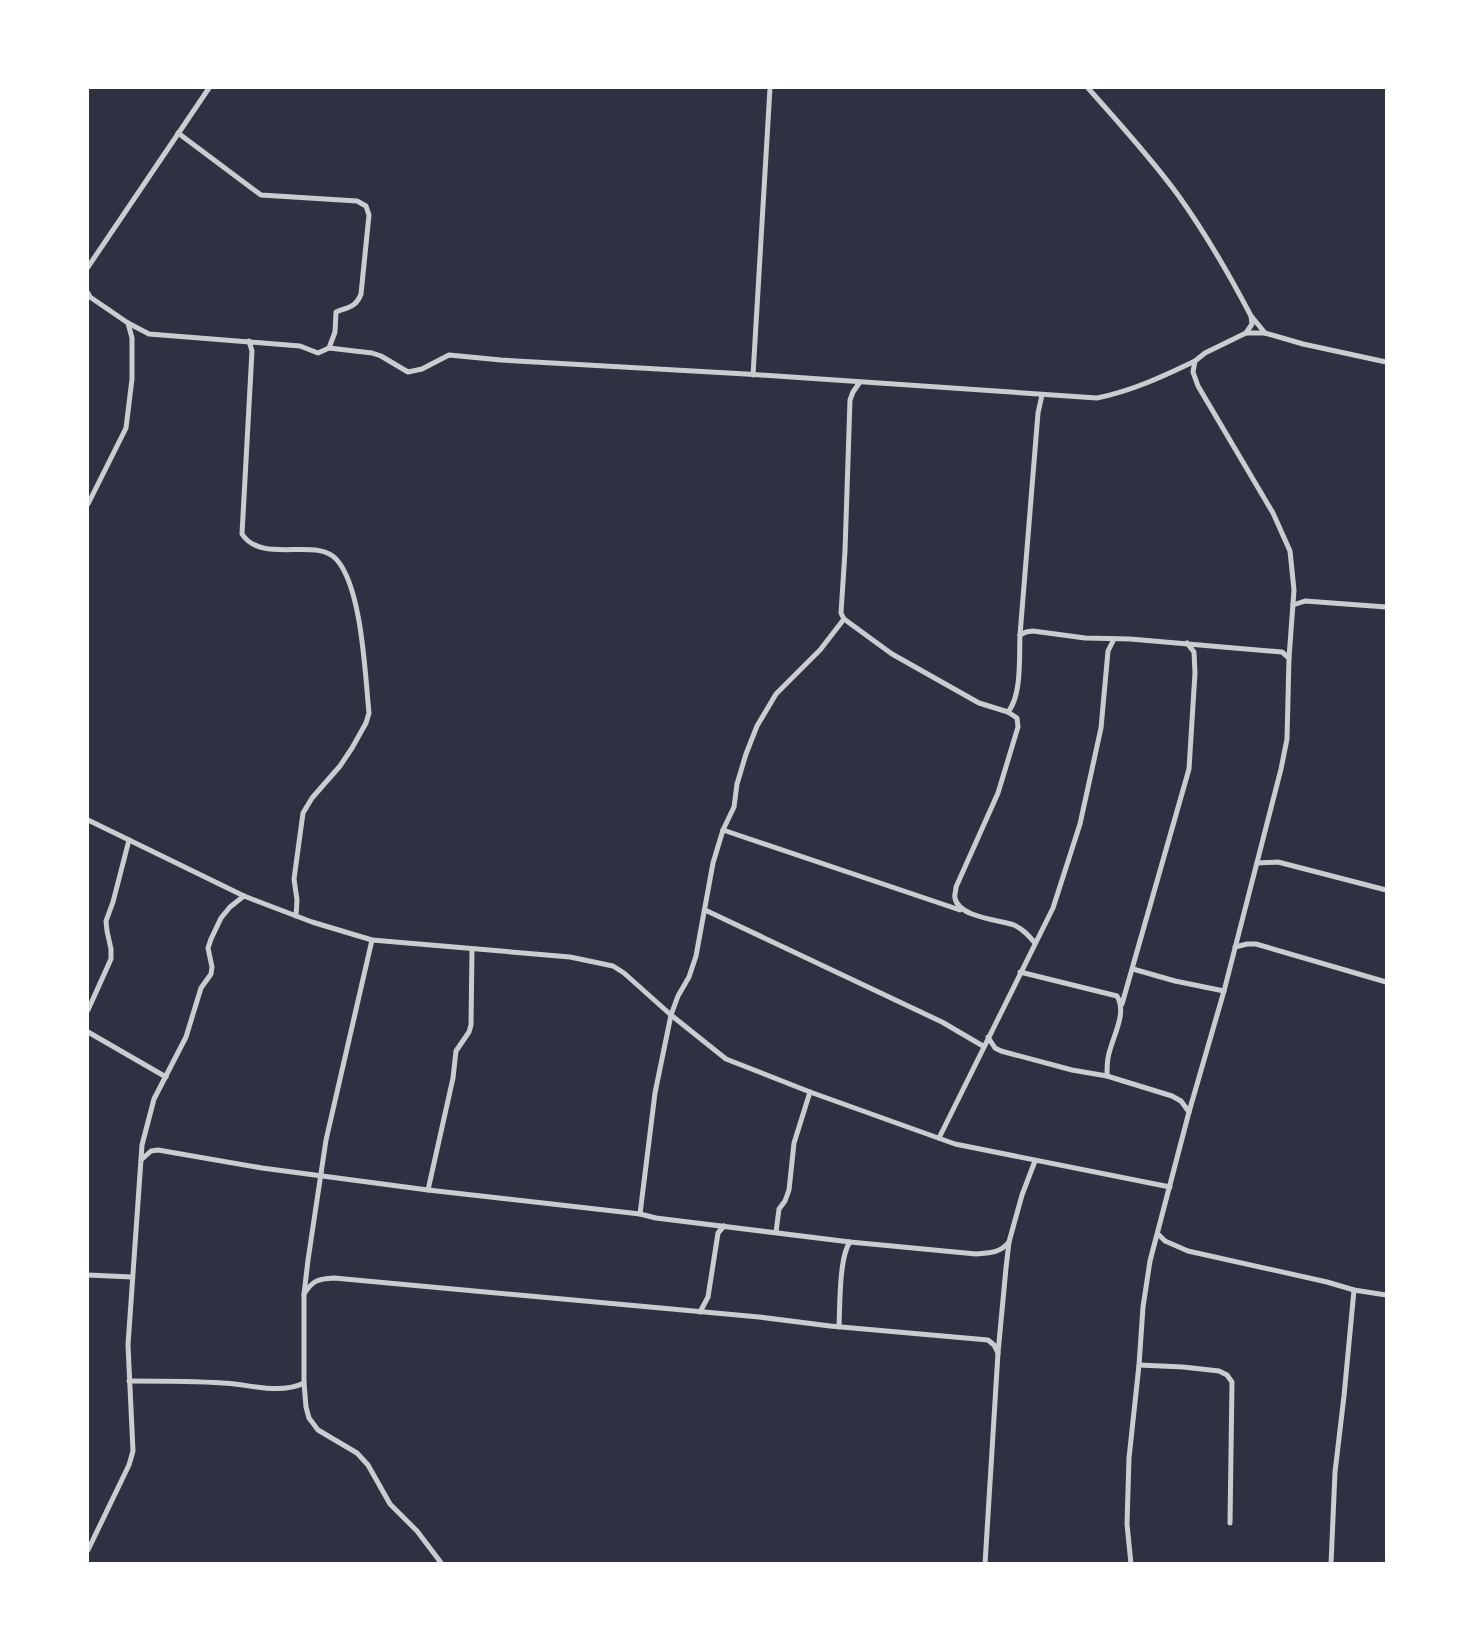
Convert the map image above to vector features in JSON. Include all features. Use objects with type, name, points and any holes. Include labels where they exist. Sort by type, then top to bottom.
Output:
[{"type":"street","points":[[88,267],[209,88]]},
{"type":"street","points":[[753,375],[771,88]]},
{"type":"street","points":[[1088,88],[1179,196],[1215,250],[1251,316],[1265,333]]},
{"type":"street","points":[[178,133],[261,195],[358,201],[366,206],[369,215],[361,294],[354,305],[336,312],[335,332],[329,348]]},
{"type":"street","points":[[88,295],[149,334],[258,341],[300,346],[318,353],[329,348],[372,353],[408,372],[422,369],[449,355],[1097,398],[1115,395],[1156,379],[1246,333],[1265,333],[1387,362]]},
{"type":"street","points":[[1246,333],[1252,324],[1251,316]]},
{"type":"street","points":[[88,504],[126,428],[132,379],[132,338],[128,323]]},
{"type":"street","points":[[249,341],[252,351],[242,534],[251,545],[261,548],[321,551],[338,560],[356,602],[369,713],[352,748],[303,813],[294,879],[296,916]]},
{"type":"street","points":[[252,351],[258,341]]},
{"type":"street","points":[[1130,1563],[1127,1524],[1129,1458],[1150,1261],[1258,863],[1287,739],[1293,605],[1293,565],[1290,551],[1273,513],[1198,386],[1194,372],[1195,360]]},
{"type":"street","points":[[860,382],[850,400],[841,613],[844,619],[892,654],[978,703],[1008,712],[1017,718],[1018,727],[998,793],[956,887],[955,899],[959,907],[966,912]]},
{"type":"street","points":[[1008,712],[1017,694],[1038,413],[1042,395]]},
{"type":"street","points":[[1293,605],[1305,601],[1387,607]]},
{"type":"street","points":[[640,1214],[655,1093],[671,1016],[696,956],[713,863],[723,830],[734,807],[737,784],[757,726],[776,694],[820,650],[844,619]]},
{"type":"street","points":[[1020,635],[1033,631],[1085,638],[1187,643],[1282,652],[1289,658]]},
{"type":"street","points":[[939,1138],[1053,908],[1080,824],[1101,728],[1108,652],[1114,639]]},
{"type":"street","points":[[1107,1076],[1108,1058],[1122,1004],[1189,769],[1195,673],[1194,652],[1187,643]]},
{"type":"street","points":[[88,820],[244,896],[312,922],[372,940],[570,957],[612,966],[624,973],[671,1016],[726,1059],[955,1144],[1170,1187]]},
{"type":"street","points":[[723,830],[966,912],[1016,926],[1026,932],[1035,943]]},
{"type":"street","points":[[88,1010],[111,959],[106,921],[129,839]]},
{"type":"street","points":[[1258,863],[1278,862],[1387,890]]},
{"type":"street","points":[[88,1550],[129,1465],[133,1451],[128,1345],[142,1145],[155,1098],[186,1037],[201,988],[211,974],[208,948],[211,939],[221,918],[244,896]]},
{"type":"street","points":[[705,910],[942,1022],[984,1046]]},
{"type":"street","points":[[372,940],[327,1140],[304,1294],[306,1407],[309,1418],[318,1430],[356,1453],[368,1465],[390,1504],[417,1531],[442,1563]]},
{"type":"street","points":[[1235,947],[1256,944],[1387,982]]},
{"type":"street","points":[[428,1190],[453,1078],[456,1051],[471,1025],[472,950]]},
{"type":"street","points":[[1133,969],[1224,991]]},
{"type":"street","points":[[1020,972],[1111,993],[1117,996],[1122,1004]]},
{"type":"street","points":[[88,1032],[166,1077]]},
{"type":"street","points":[[988,1037],[995,1048],[1001,1051],[1072,1070],[1107,1076],[1172,1096],[1181,1101],[1189,1112]]},
{"type":"street","points":[[776,1232],[779,1209],[789,1190],[794,1143],[810,1092]]},
{"type":"street","points":[[141,1160],[151,1151],[158,1150],[262,1168],[428,1190],[640,1214],[850,1242],[976,1254],[995,1253],[1009,1242]]},
{"type":"street","points":[[985,1563],[998,1353],[1009,1242],[1035,1161]]},
{"type":"street","points":[[700,1312],[708,1297],[718,1233],[724,1226]]},
{"type":"street","points":[[1158,1234],[1165,1241],[1188,1251],[1387,1296]]},
{"type":"street","points":[[839,1326],[842,1269],[850,1242]]},
{"type":"street","points":[[995,1253],[1006,1268]]},
{"type":"street","points":[[88,1275],[132,1278]]},
{"type":"street","points":[[304,1294],[310,1284],[320,1279],[334,1278],[988,1340],[998,1353]]},
{"type":"street","points":[[1331,1563],[1335,1472],[1354,1290]]},
{"type":"street","points":[[988,1340],[1000,1333]]},
{"type":"street","points":[[1139,1365],[1219,1371],[1233,1382],[1230,1523]]},
{"type":"street","points":[[129,1381],[224,1383],[273,1388],[296,1387],[304,1383]]}]
